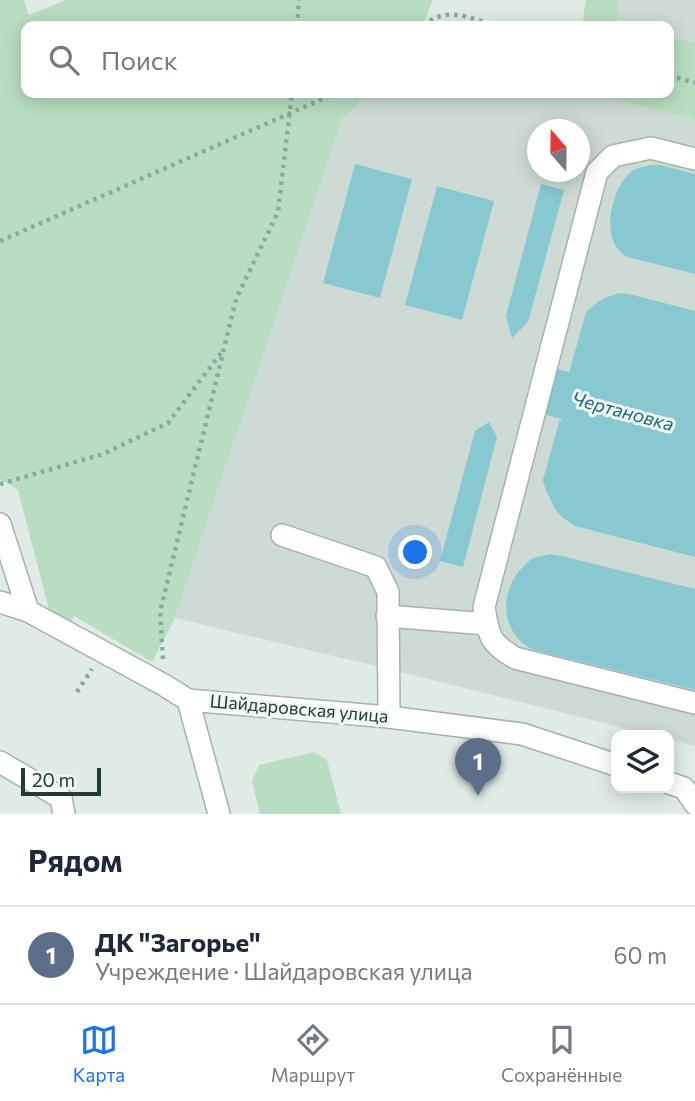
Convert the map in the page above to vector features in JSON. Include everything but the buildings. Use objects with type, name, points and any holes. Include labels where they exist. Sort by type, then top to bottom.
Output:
[{"type":"street","points":[[695,159],[651,148],[612,156],[597,172],[484,607],[489,633],[499,649],[515,658],[695,703]]},
{"type":"street","points":[[0,524],[28,611]]},
{"type":"street","points":[[282,535],[376,568],[388,592],[388,717]]},
{"type":"street","name":"Шайдаровская улица","points":[[0,602],[28,611],[188,700],[388,717],[522,734],[611,763]]},
{"type":"street","points":[[387,616],[487,624]]},
{"type":"street","points":[[188,700],[219,814]]},
{"type":"street","points":[[0,762],[61,798],[64,814]]},
{"type":"street","points":[[674,785],[684,788],[695,804]]},
{"type":"path","points":[[297,21],[299,0]]},
{"type":"path","points":[[429,21],[452,14],[478,21]]},
{"type":"path","points":[[674,77],[695,83]]},
{"type":"path","points":[[164,685],[160,612],[236,299],[278,212],[292,98]]},
{"type":"path","points":[[0,241],[324,98]]},
{"type":"path","points":[[0,484],[103,454],[168,423],[223,349]]},
{"type":"shaded area","points":[[617,0],[695,0],[695,42],[674,38],[674,21],[617,21]]},
{"type":"shaded area","points":[[363,98],[608,98],[695,120],[695,746],[674,741],[674,730],[631,730],[175,618],[342,120]]},
{"type":"green space","points":[[0,0],[24,0],[29,15],[66,0],[433,0],[424,21],[21,21],[21,98],[363,98],[342,120],[175,618],[152,662],[74,616],[70,625],[53,625],[18,490],[0,479]]},
{"type":"green space","points":[[586,0],[617,0],[617,21],[583,21]]},
{"type":"green space","points":[[674,38],[695,42],[695,120],[608,98],[674,98]]},
{"type":"green space","points":[[314,752],[327,760],[341,814],[260,814],[252,781],[259,765]]},
{"type":"water","points":[[355,164],[412,179],[380,298],[323,283]]},
{"type":"water","points":[[650,165],[695,174],[695,274],[628,257],[618,249],[613,239],[610,228],[613,203],[623,181],[632,171]]},
{"type":"water","points":[[541,184],[564,190],[528,322],[512,338],[506,316]]},
{"type":"water","points":[[437,186],[494,201],[462,320],[405,305]]},
{"type":"water","points":[[620,293],[695,311],[695,411],[571,377],[569,373],[586,312],[599,301]]},
{"type":"water","points":[[565,417],[695,451],[695,557],[575,526],[562,517],[555,509],[543,480],[559,422]]},
{"type":"water","points":[[489,422],[497,437],[463,567],[440,561],[475,431]]},
{"type":"water","points":[[549,554],[695,589],[695,690],[534,650],[523,644],[510,625],[506,603],[508,592],[513,580],[528,562]]},
{"type":"waterway","name":"Чертановка","points":[[552,392],[695,430]]},
{"type":"place","name":"ДК \"Загорье\"","points":[[478,796]]}]
